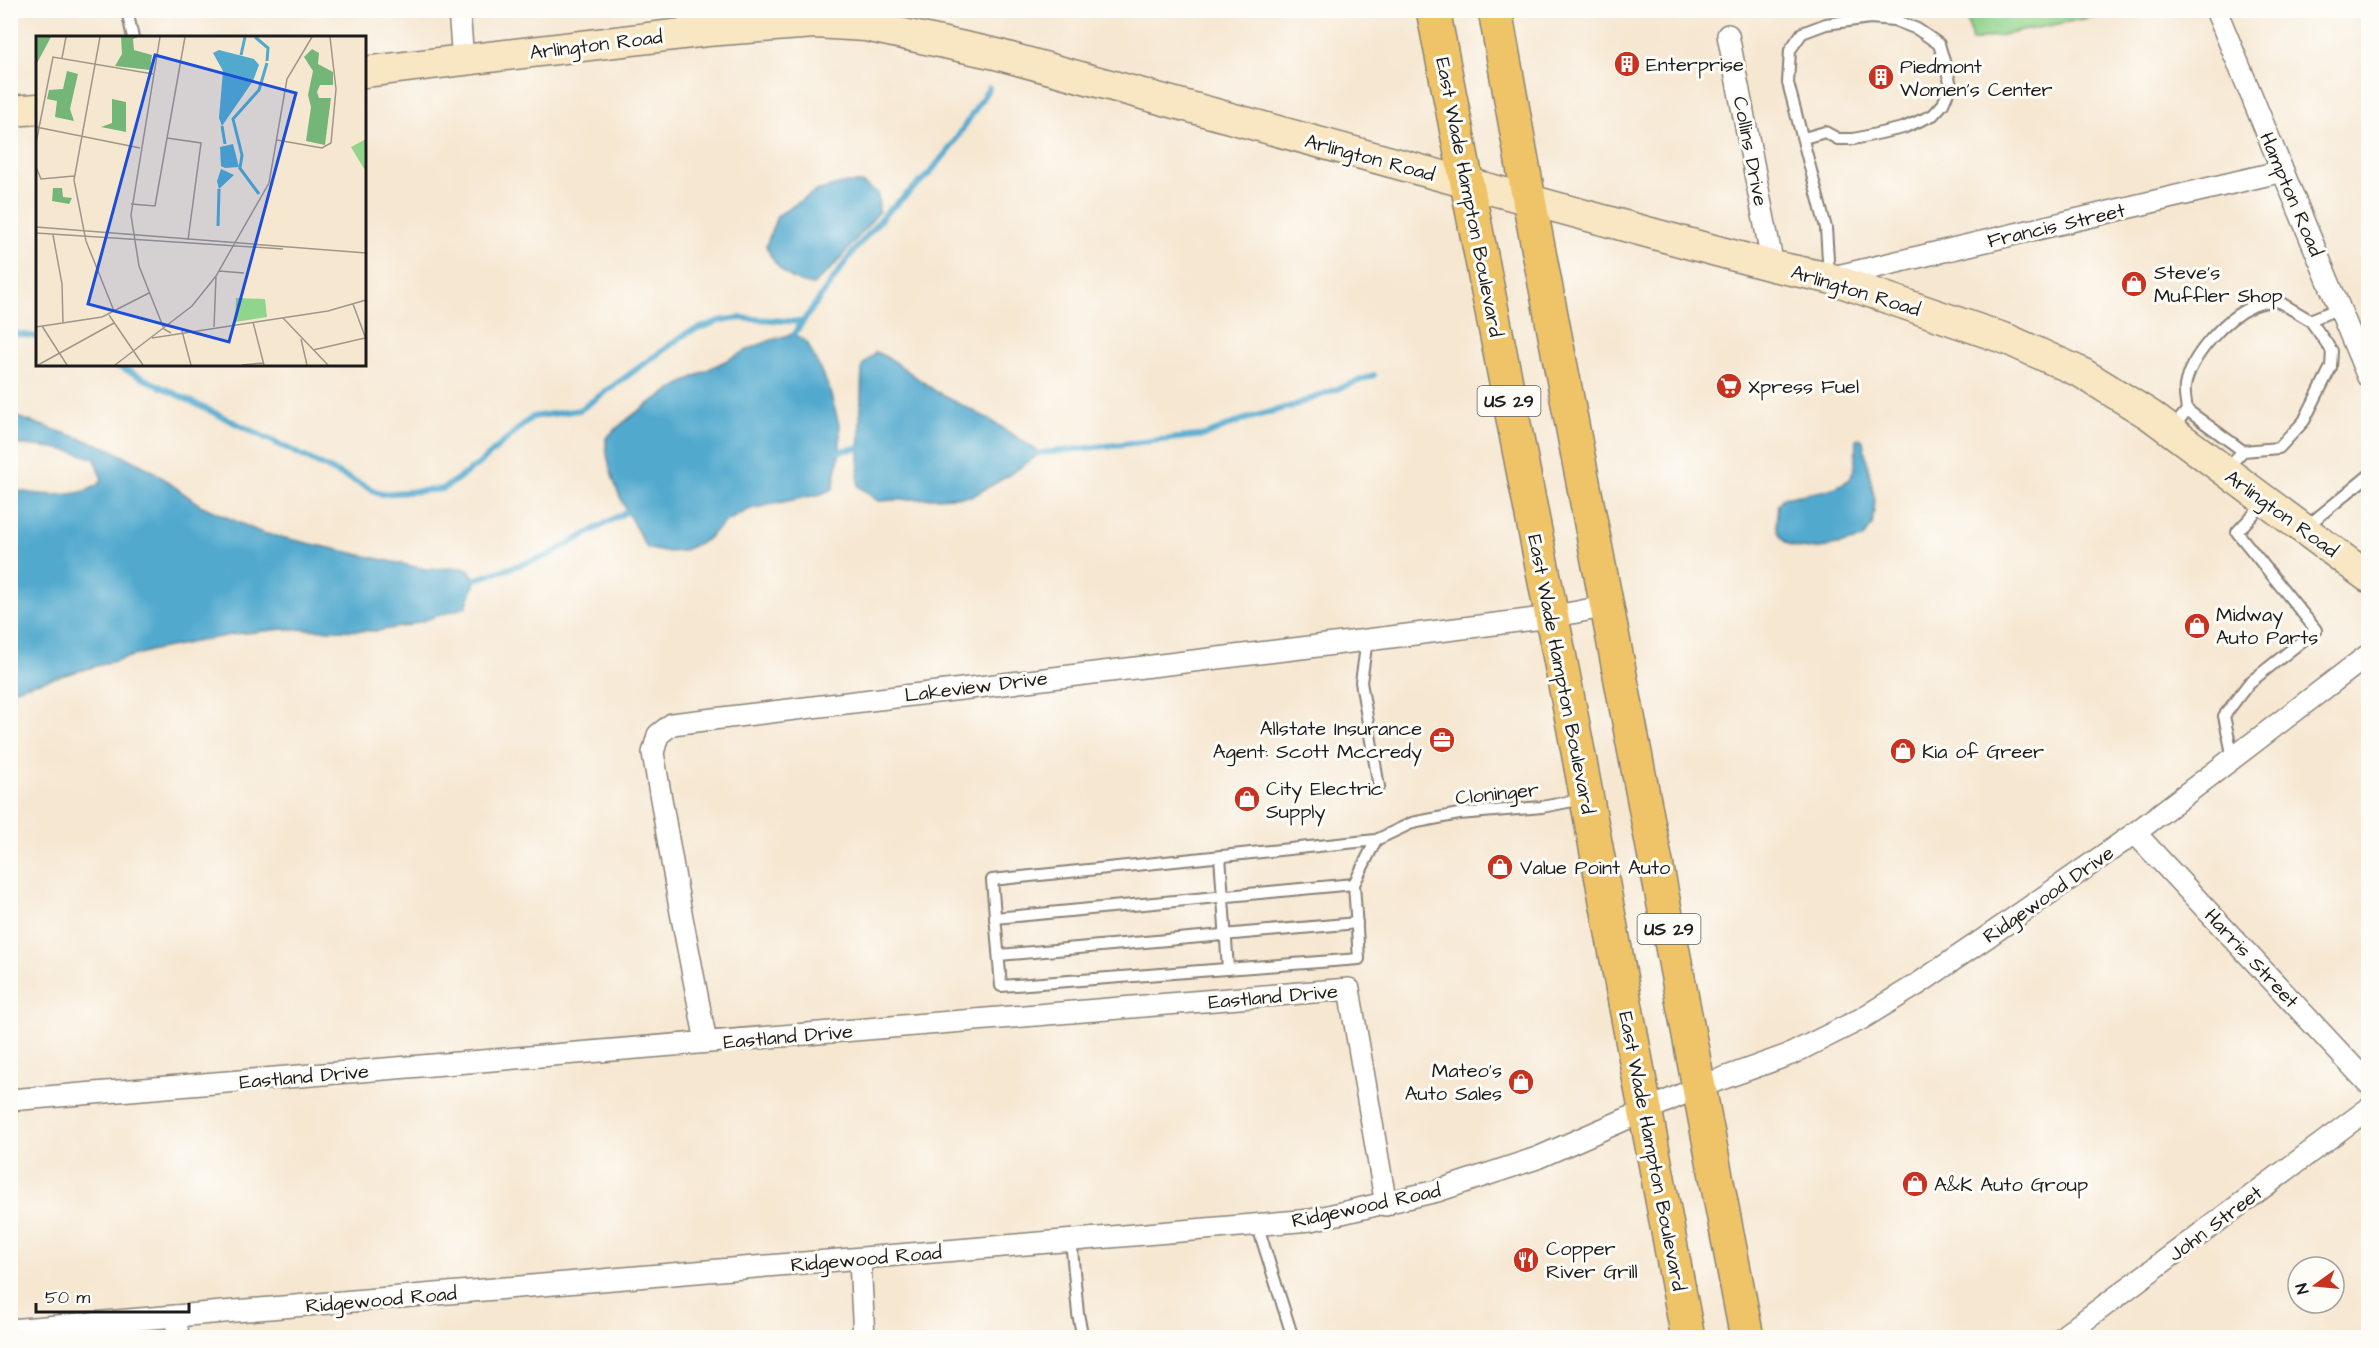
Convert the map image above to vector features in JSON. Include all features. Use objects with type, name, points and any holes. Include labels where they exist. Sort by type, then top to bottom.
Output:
[{"type":"main road","name":"East Wade Hampton Boulevard","points":[[1434,10],[1688,1338]]},
{"type":"main road","name":"US 29","points":[[1495,10],[1529,200],[1747,1338]]},
{"type":"main road","name":"Arlington Road","points":[[366,72],[761,26],[815,23],[866,26],[996,54],[1773,267],[1829,278],[2009,340],[2046,355],[2116,393],[2179,420],[2234,461],[2266,501],[2368,577]]},
{"type":"main road","points":[[10,111],[36,109]]},
{"type":"street","points":[[459,10],[463,61]]},
{"type":"street","name":"Hampton Road","points":[[2216,10],[2368,377]]},
{"type":"street","name":"Collins Drive","points":[[1728,35],[1773,267]]},
{"type":"street","name":"Francis Street","points":[[1829,278],[2283,171]]},
{"type":"street","name":"Lakeview Drive","points":[[706,1042],[653,753],[658,735],[665,728],[681,721],[1367,640],[1551,617],[1608,606]]},
{"type":"street","name":"Ridgewood Drive","points":[[1699,1087],[1791,1054],[1860,1019],[1917,984],[2135,833],[2368,655]]},
{"type":"street","name":"Harris Street","points":[[2135,833],[2368,1083]]},
{"type":"street","name":"Eastland Drive","points":[[10,1100],[1349,990],[1386,1205]]},
{"type":"street","name":"Ridgewood Road","points":[[10,1330],[860,1260],[1071,1239],[1311,1220],[1386,1205],[1487,1176],[1537,1158],[1699,1087]]},
{"type":"street","name":"John Street","points":[[2061,1338],[2368,1109]]},
{"type":"street","points":[[860,1260],[864,1338]]},
{"type":"street","points":[[176,1316],[178,1338]]},
{"type":"lane","points":[[128,10],[133,36]]},
{"type":"lane","points":[[1804,138],[1825,132],[1838,139],[1854,139],[1903,128],[1933,115],[1943,104],[1951,85],[1939,44],[1917,29],[1894,20],[1870,18],[1826,24],[1802,33],[1790,50],[1788,82],[1826,228],[1829,278]]},
{"type":"lane","points":[[2179,420],[2191,368],[2207,342],[2227,325],[2252,307],[2276,300],[2310,320],[2332,351],[2331,367],[2304,421],[2279,448],[2234,461]]},
{"type":"lane","points":[[2310,320],[2340,308]]},
{"type":"lane","points":[[2332,351],[2354,342]]},
{"type":"lane","points":[[2303,528],[2368,476]]},
{"type":"lane","points":[[2233,758],[2224,716],[2249,683],[2316,630],[2236,532],[2266,501]]},
{"type":"lane","points":[[1367,640],[1360,682],[1379,787]]},
{"type":"lane","name":"Cloninger","points":[[995,918],[992,880],[1376,840],[1412,823],[1459,814],[1542,807],[1586,798]]},
{"type":"lane","points":[[1354,884],[995,918],[1001,986],[1359,959],[1354,884],[1376,840]]},
{"type":"lane","points":[[1220,856],[1228,969]]},
{"type":"lane","points":[[999,955],[1356,923]]},
{"type":"lane","points":[[1257,1224],[1293,1338]]},
{"type":"lane","points":[[1071,1239],[1078,1314],[1083,1338]]},
{"type":"green space","points":[[1966,10],[2123,11],[1972,41]]},
{"type":"water","points":[[846,183],[862,183],[878,193],[879,212],[834,266],[813,285],[797,281],[784,273],[766,246],[777,216],[816,191]]},
{"type":"water","points":[[794,334],[807,342],[829,388],[840,428],[840,451],[833,489],[821,494],[750,509],[725,522],[706,540],[682,551],[663,552],[647,548],[619,495],[609,466],[606,438],[633,415],[693,377],[759,345]]},
{"type":"water","points":[[876,352],[892,360],[937,392],[992,421],[1041,453],[973,496],[878,501],[858,486],[862,366]]},
{"type":"water","points":[[11,415],[106,447],[153,471],[200,505],[262,533],[425,569],[466,568],[476,579],[466,607],[406,626],[377,631],[284,629],[235,634],[154,650],[11,690],[11,489],[32,493],[72,494],[94,487],[102,480],[95,459],[85,455],[64,450],[11,444]]},
{"type":"water","points":[[1860,438],[1863,441],[1875,501],[1872,526],[1862,539],[1831,546],[1807,549],[1788,544],[1777,529],[1778,504],[1783,498],[1830,489],[1846,482],[1853,473],[1856,439]]},
{"type":"waterway","points":[[794,334],[852,253],[886,213],[928,175],[951,147],[989,88]]},
{"type":"waterway","points":[[118,366],[381,494],[443,489],[479,464],[532,417],[580,410],[687,333],[719,321],[740,318],[802,322]]},
{"type":"waterway","points":[[10,333],[36,337]]},
{"type":"waterway","points":[[1041,453],[1206,435],[1242,420],[1292,406],[1374,375]]},
{"type":"waterway","points":[[840,451],[859,448]]},
{"type":"waterway","points":[[476,579],[547,556],[626,512]]},
{"type":"place","name":"Enterprise","points":[[1627,64]]},
{"type":"place","name":"Piedmont Women's Center","points":[[1881,77]]},
{"type":"place","name":"Steve's Muffler Shop","points":[[2134,284]]},
{"type":"place","name":"Xpress Fuel","points":[[1729,386]]},
{"type":"place","name":"Midway Auto Parts","points":[[2197,626]]},
{"type":"place","name":"Allstate Insurance Agent: Scott Mccredy","points":[[1442,740]]},
{"type":"place","name":"Kia of Greer","points":[[1903,751]]},
{"type":"place","name":"City Electric Supply","points":[[1247,799]]},
{"type":"place","name":"Value Point Auto","points":[[1500,867]]},
{"type":"place","name":"Mateo's Auto Sales","points":[[1521,1082]]},
{"type":"place","name":"A&K Auto Group","points":[[1915,1184]]},
{"type":"place","name":"Copper River Grill","points":[[1526,1260]]}]
